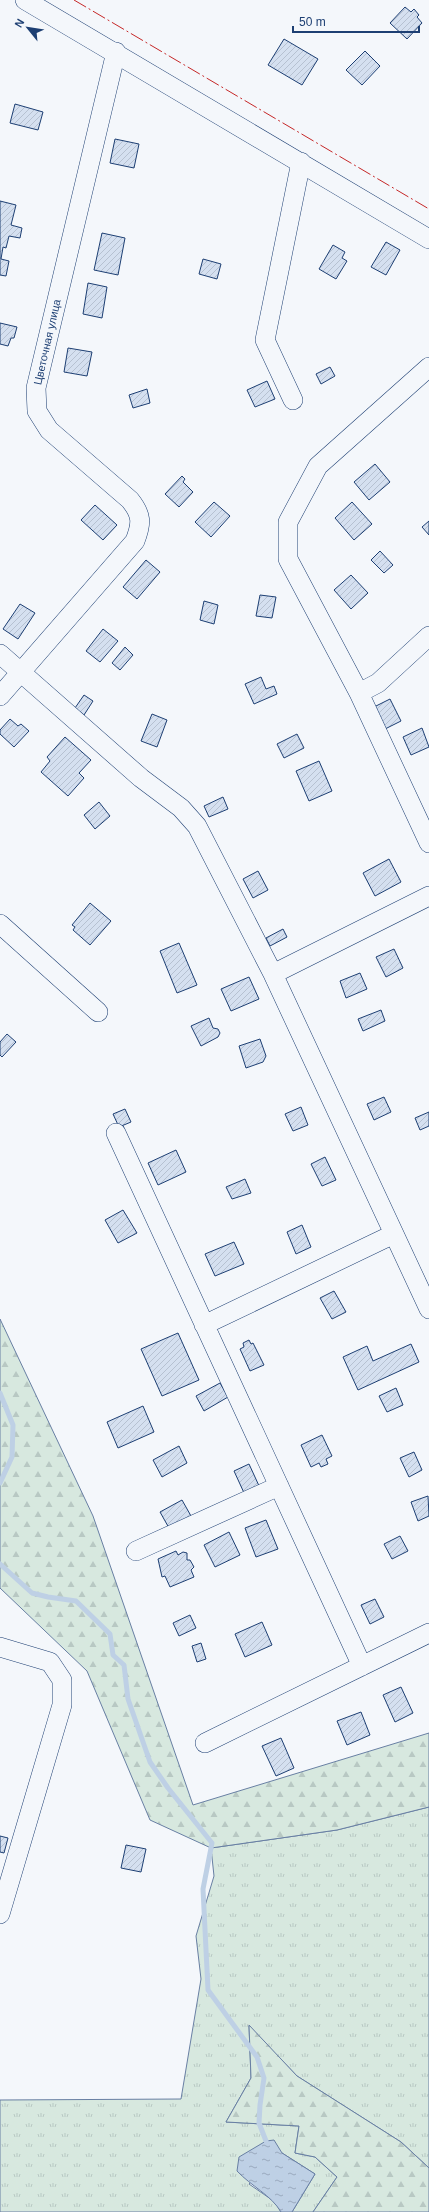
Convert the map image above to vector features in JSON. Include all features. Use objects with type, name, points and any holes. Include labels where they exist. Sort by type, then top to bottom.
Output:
[{"type":"street","points":[[25,0],[116,52],[429,238]]},
{"type":"street","name":"Цветочная улица","points":[[0,696],[135,541],[141,527],[138,510],[130,500],[49,430],[37,411],[36,388],[116,52]]},
{"type":"street","points":[[293,400],[265,340],[300,162]]},
{"type":"street","points":[[429,367],[318,466],[288,522],[288,559],[359,693],[429,843]]},
{"type":"street","points":[[359,693],[378,683],[429,636]]},
{"type":"street","points":[[0,654],[140,778],[181,808],[197,826],[273,974],[429,1310]]},
{"type":"street","points":[[273,974],[429,896]]},
{"type":"street","points":[[0,924],[98,1012]]},
{"type":"street","points":[[116,1133],[362,1666]]},
{"type":"street","points":[[204,1325],[394,1234]]},
{"type":"street","points":[[136,1551],[279,1486]]},
{"type":"street","points":[[205,1743],[429,1633]]},
{"type":"street","points":[[0,1647],[50,1662],[62,1680],[62,1705],[0,1914]]},
{"type":"green space","points":[[0,1319],[93,1516],[193,1805],[429,1733],[429,1807],[337,1830],[211,1848],[150,1820],[87,1671],[0,1588]]},
{"type":"green space","points":[[429,1807],[429,2168],[401,2142],[297,2076],[249,2026],[251,2078],[226,2122],[299,2126],[295,2153],[315,2157],[337,2177],[313,2212],[292,2212],[315,2174],[282,2153],[249,2184],[275,2202],[281,2212],[0,2212],[0,2100],[181,2099],[201,1979],[196,1936],[214,1876],[211,1848],[337,1830]]},
{"type":"green space","points":[[249,2025],[297,2076],[401,2142],[429,2168],[429,2212],[313,2212],[337,2177],[315,2157],[295,2153],[299,2126],[226,2122],[251,2078]]},
{"type":"water","points":[[274,2140],[282,2153],[315,2174],[292,2212],[281,2212],[272,2201],[237,2171],[239,2157],[266,2141]]},
{"type":"building","points":[[405,7],[411,12],[414,9],[419,15],[417,17],[422,23],[407,39],[390,23]]},
{"type":"building","points":[[284,39],[318,59],[302,85],[268,65]]},
{"type":"building","points":[[365,51],[380,66],[362,85],[346,70]]},
{"type":"building","points":[[15,104],[43,112],[38,130],[10,123]]},
{"type":"building","points":[[115,139],[139,144],[134,168],[110,163]]},
{"type":"building","points":[[0,201],[16,205],[11,225],[22,228],[20,238],[9,236],[6,248],[3,247],[1,259],[9,261],[6,276],[0,275]]},
{"type":"building","points":[[102,233],[125,238],[118,275],[94,270]]},
{"type":"building","points":[[386,242],[400,250],[386,275],[371,267]]},
{"type":"building","points":[[333,245],[345,252],[342,258],[347,261],[336,279],[319,269]]},
{"type":"building","points":[[203,259],[221,264],[217,279],[199,274]]},
{"type":"building","points":[[88,283],[107,287],[102,318],[83,314]]},
{"type":"building","points":[[0,323],[17,327],[14,338],[11,338],[8,346],[0,344]]},
{"type":"building","points":[[68,348],[92,352],[87,376],[64,372]]},
{"type":"building","points":[[330,367],[335,376],[321,384],[316,374]]},
{"type":"building","points":[[267,381],[275,399],[255,407],[247,390]]},
{"type":"building","points":[[147,389],[150,403],[133,408],[129,395]]},
{"type":"building","points":[[375,464],[390,482],[369,500],[354,482]]},
{"type":"building","points":[[182,476],[185,479],[183,482],[193,492],[179,507],[165,494]]},
{"type":"building","points":[[214,502],[230,516],[211,537],[195,522]]},
{"type":"building","points":[[352,502],[372,524],[354,540],[335,518]]},
{"type":"building","points":[[95,505],[117,525],[103,540],[81,520]]},
{"type":"building","points":[[429,521],[429,535],[422,527]]},
{"type":"building","points":[[380,551],[393,565],[384,573],[371,560]]},
{"type":"building","points":[[146,560],[160,572],[137,599],[123,587]]},
{"type":"building","points":[[351,575],[368,593],[351,609],[334,590]]},
{"type":"building","points":[[260,595],[276,597],[272,618],[256,616]]},
{"type":"building","points":[[204,601],[218,605],[214,624],[200,620]]},
{"type":"building","points":[[20,604],[35,613],[18,639],[3,629]]},
{"type":"building","points":[[103,629],[118,641],[100,662],[86,651]]},
{"type":"building","points":[[125,647],[133,655],[120,670],[112,663]]},
{"type":"building","points":[[261,677],[266,689],[274,686],[277,694],[254,704],[245,684]]},
{"type":"building","points":[[84,695],[93,701],[84,715],[75,708]]},
{"type":"building","points":[[390,699],[401,721],[385,729],[374,707]]},
{"type":"building","points":[[152,714],[167,720],[157,747],[141,741]]},
{"type":"building","points":[[10,719],[18,726],[21,724],[29,731],[14,747],[0,734],[0,730]]},
{"type":"building","points":[[422,728],[429,747],[411,755],[403,737]]},
{"type":"building","points":[[297,734],[304,748],[284,758],[277,744]]},
{"type":"building","points":[[65,737],[91,760],[79,773],[84,778],[68,796],[41,772],[50,761],[47,757]]},
{"type":"building","points":[[319,761],[332,791],[309,801],[296,771]]},
{"type":"building","points":[[223,797],[228,809],[209,817],[204,806]]},
{"type":"building","points":[[99,802],[110,816],[95,829],[84,815]]},
{"type":"building","points":[[389,859],[401,882],[375,896],[363,873]]},
{"type":"building","points":[[258,871],[268,890],[253,898],[243,879]]},
{"type":"building","points":[[90,903],[111,921],[90,945],[73,930],[75,927],[72,925]]},
{"type":"building","points":[[283,929],[287,937],[270,946],[266,938]]},
{"type":"building","points":[[179,943],[197,985],[177,993],[160,951]]},
{"type":"building","points":[[394,949],[403,968],[386,977],[376,957]]},
{"type":"building","points":[[360,973],[367,989],[346,998],[340,981]]},
{"type":"building","points":[[249,977],[259,999],[231,1011],[221,989]]},
{"type":"building","points":[[381,1010],[385,1021],[363,1031],[358,1019]]},
{"type":"building","points":[[209,1018],[213,1028],[218,1029],[220,1033],[218,1037],[201,1046],[191,1026]]},
{"type":"building","points":[[7,1034],[16,1042],[2,1057],[0,1055],[0,1042]]},
{"type":"building","points":[[260,1039],[266,1056],[263,1062],[246,1068],[239,1046]]},
{"type":"building","points":[[384,1097],[391,1112],[374,1120],[367,1104]]},
{"type":"building","points":[[301,1107],[308,1125],[293,1131],[285,1114]]},
{"type":"building","points":[[125,1109],[131,1122],[119,1127],[113,1114]]},
{"type":"building","points":[[429,1112],[429,1126],[420,1130],[415,1118]]},
{"type":"building","points":[[176,1150],[186,1172],[158,1185],[148,1163]]},
{"type":"building","points":[[325,1157],[336,1180],[322,1186],[311,1164]]},
{"type":"building","points":[[245,1179],[251,1193],[232,1199],[226,1187]]},
{"type":"building","points":[[123,1210],[137,1233],[118,1243],[105,1220]]},
{"type":"building","points":[[302,1225],[311,1247],[296,1254],[287,1232]]},
{"type":"building","points":[[234,1242],[244,1264],[215,1276],[205,1254]]},
{"type":"building","points":[[334,1291],[346,1312],[332,1319],[320,1298]]},
{"type":"building","points":[[178,1333],[199,1380],[162,1396],[141,1349]]},
{"type":"building","points":[[249,1340],[251,1344],[253,1343],[264,1365],[250,1371],[240,1349],[244,1347],[243,1343]]},
{"type":"building","points":[[411,1344],[419,1362],[358,1390],[343,1357],[367,1346],[373,1361]]},
{"type":"building","points":[[220,1383],[228,1397],[204,1411],[196,1396]]},
{"type":"building","points":[[396,1388],[403,1405],[387,1412],[379,1396]]},
{"type":"building","points":[[143,1406],[154,1432],[118,1448],[107,1422]]},
{"type":"building","points":[[322,1435],[332,1456],[326,1459],[328,1464],[321,1467],[319,1463],[311,1467],[301,1445]]},
{"type":"building","points":[[179,1446],[187,1463],[162,1477],[153,1460]]},
{"type":"building","points":[[414,1452],[422,1470],[409,1477],[400,1458]]},
{"type":"building","points":[[249,1464],[260,1488],[245,1495],[234,1471]]},
{"type":"building","points":[[428,1496],[429,1516],[418,1521],[411,1502]]},
{"type":"building","points":[[182,1500],[191,1516],[169,1528],[160,1512]]},
{"type":"building","points":[[266,1520],[278,1549],[256,1557],[245,1528]]},
{"type":"building","points":[[229,1532],[240,1555],[215,1567],[204,1545]]},
{"type":"building","points":[[400,1536],[408,1551],[392,1559],[384,1544]]},
{"type":"building","points":[[176,1551],[178,1555],[183,1552],[187,1553],[187,1560],[190,1560],[194,1567],[191,1570],[194,1577],[170,1587],[165,1576],[162,1577],[158,1559]]},
{"type":"building","points":[[375,1599],[384,1617],[370,1624],[361,1605]]},
{"type":"building","points":[[190,1615],[196,1628],[179,1636],[173,1623]]},
{"type":"building","points":[[262,1622],[272,1645],[245,1657],[235,1634]]},
{"type":"building","points":[[201,1643],[206,1659],[197,1662],[192,1646]]},
{"type":"building","points":[[401,1687],[413,1713],[395,1722],[383,1695]]},
{"type":"building","points":[[361,1712],[370,1735],[347,1745],[337,1721]]},
{"type":"building","points":[[281,1738],[294,1768],[276,1776],[262,1746]]},
{"type":"building","points":[[0,1836],[8,1838],[4,1853],[0,1852]]},
{"type":"building","points":[[126,1845],[146,1849],[141,1872],[121,1868]]},
{"type":"waterway","points":[[0,1393],[13,1425],[12,1457],[0,1483]]},
{"type":"waterway","points":[[0,1564],[32,1593],[76,1601],[110,1634],[113,1655],[124,1665],[128,1699],[150,1762],[168,1788],[212,1843],[203,1889],[208,1990],[257,2057],[264,2078],[259,2123],[266,2141]]},
{"type":"power","points":[[74,0],[429,209]]}]
